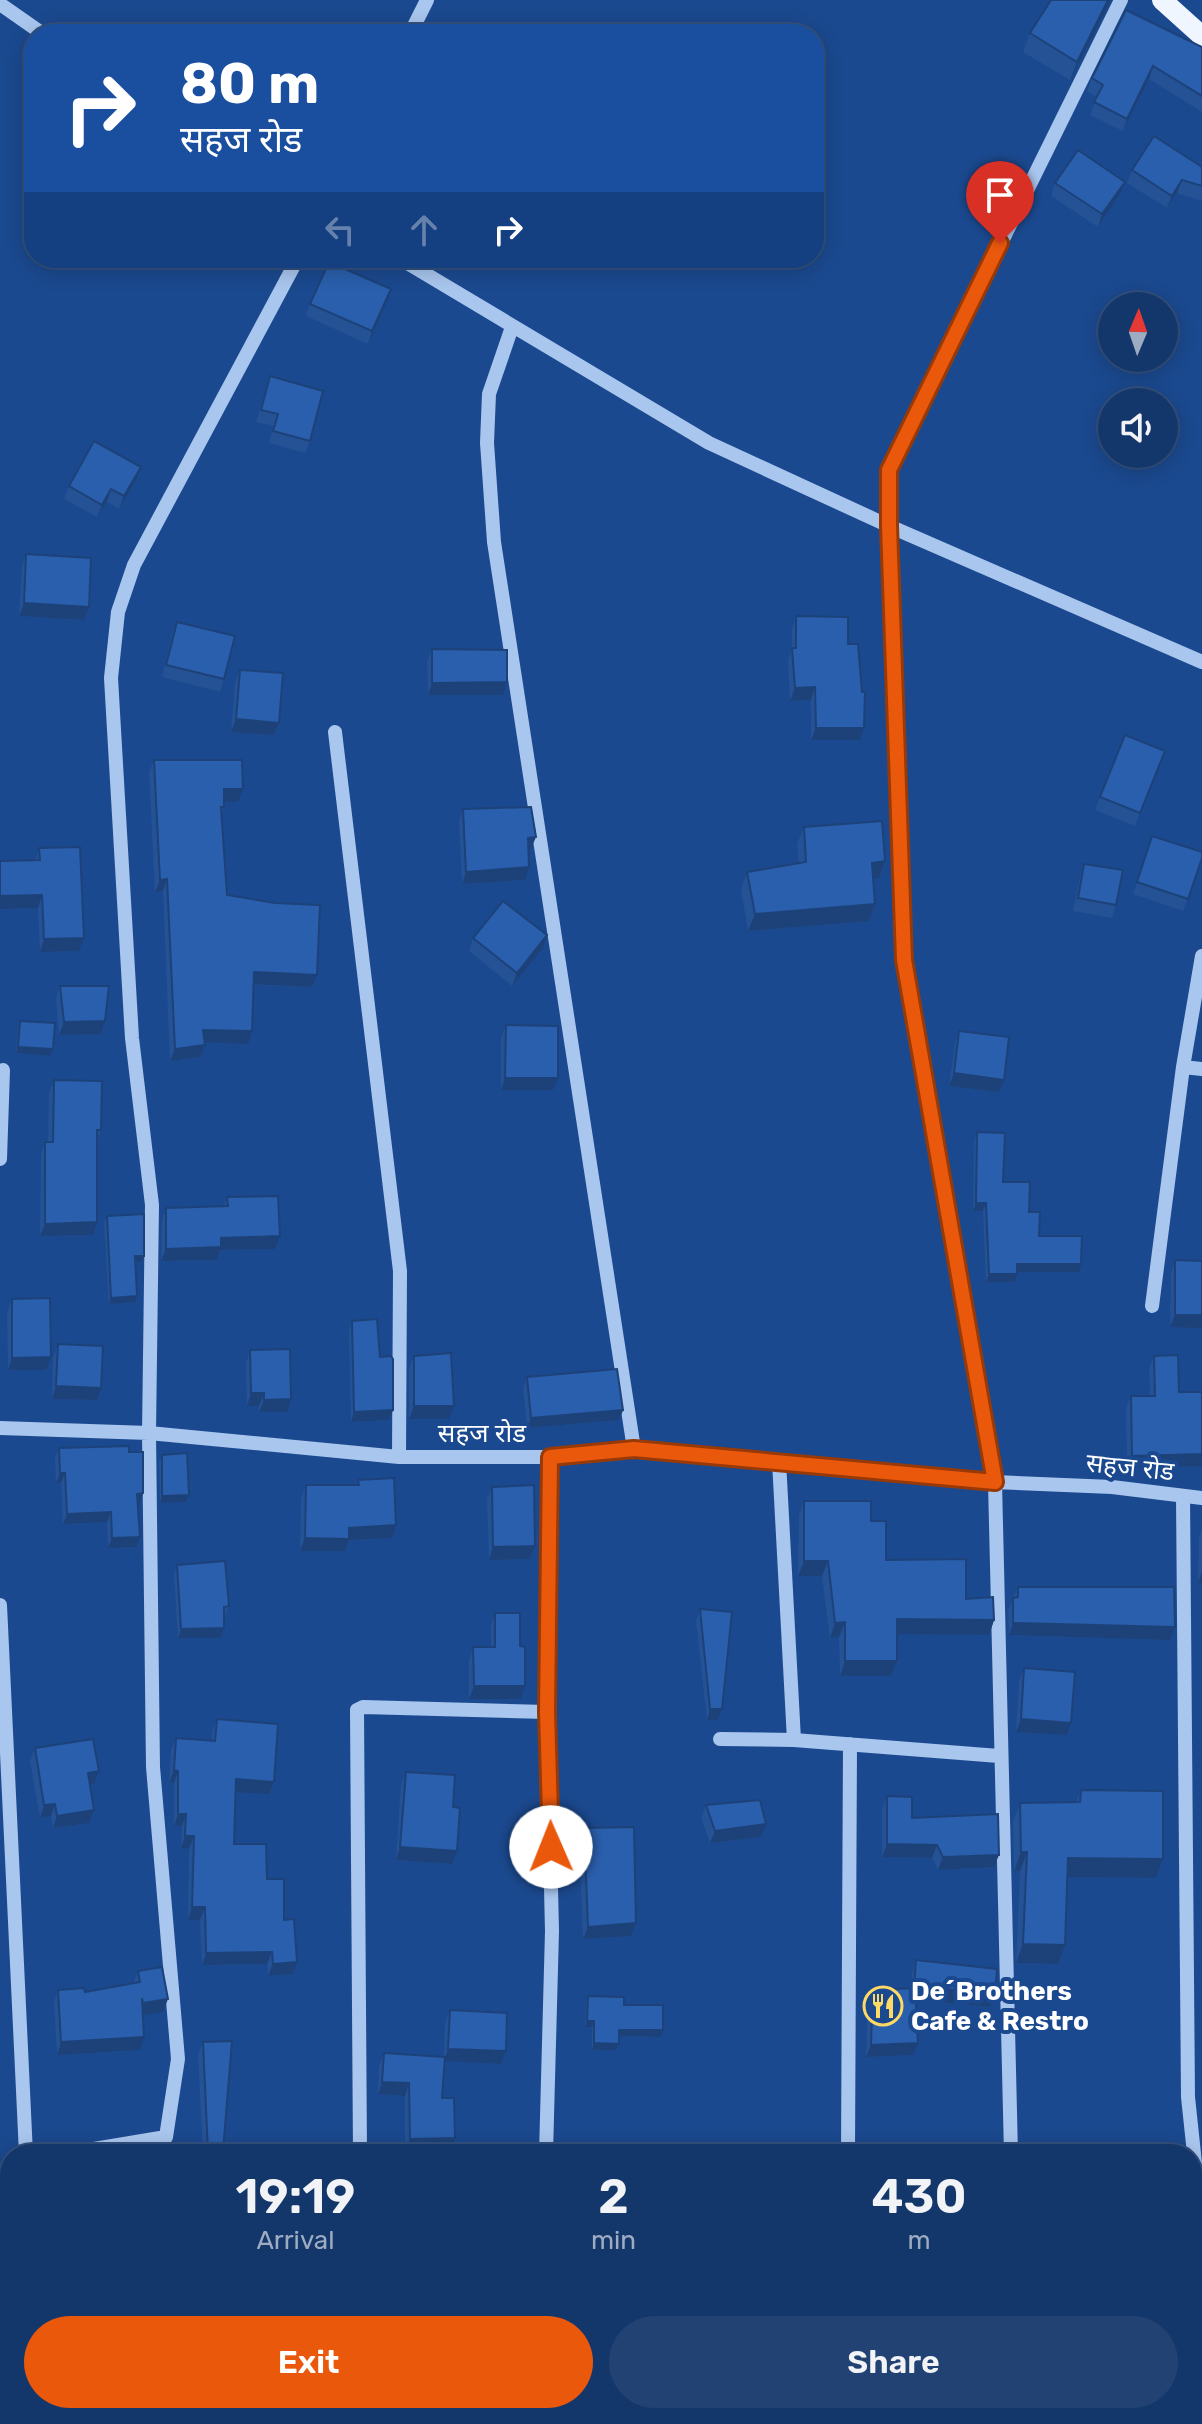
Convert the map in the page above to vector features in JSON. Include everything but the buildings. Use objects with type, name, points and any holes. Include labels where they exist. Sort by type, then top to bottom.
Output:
[{"type":"main road","points":[[1162,0],[1202,36]]},
{"type":"street","points":[[415,24],[427,0]]},
{"type":"street","points":[[1011,2144],[999,1756],[995,1482],[904,960],[889,470],[905,432],[1121,0]]},
{"type":"street","points":[[0,4],[29,24]]},
{"type":"street","points":[[124,2144],[166,2137],[178,2059],[153,1767],[149,1433],[152,1205],[132,1038],[111,678],[118,612],[134,565],[293,268]]},
{"type":"street","points":[[415,268],[709,443],[889,526],[1202,662]]},
{"type":"street","points":[[512,327],[489,394],[487,443],[494,542],[634,1449]]},
{"type":"street","points":[[335,732],[400,1271],[399,1457]]},
{"type":"street","points":[[1152,1306],[1183,1067],[1202,956]]},
{"type":"street","points":[[1183,1067],[1202,1069]]},
{"type":"street","points":[[0,1159],[3,1070]]},
{"type":"street","name":"सहज रोड","points":[[0,1428],[149,1433],[399,1457],[550,1457],[634,1449],[995,1482],[1112,1487],[1202,1498]]},
{"type":"street","points":[[546,2144],[552,1931],[547,1712],[550,1457]]},
{"type":"street","points":[[779,1461],[794,1740]]},
{"type":"street","points":[[1183,1496],[1188,2097],[1193,2144]]},
{"type":"street","points":[[0,1605],[6,1858],[25,2144]]},
{"type":"street","points":[[360,2144],[357,1710],[363,1707],[547,1712]]},
{"type":"street","points":[[720,1739],[794,1740],[999,1756]]},
{"type":"street","points":[[848,2144],[850,1744]]},
{"type":"place","name":"De´Brothers Cafe & Restro","points":[[883,2006]]},
{"type":"route","points":[[551,1847],[547,1712],[550,1457],[634,1449],[995,1482],[904,960],[889,470],[1000,243]]}]
